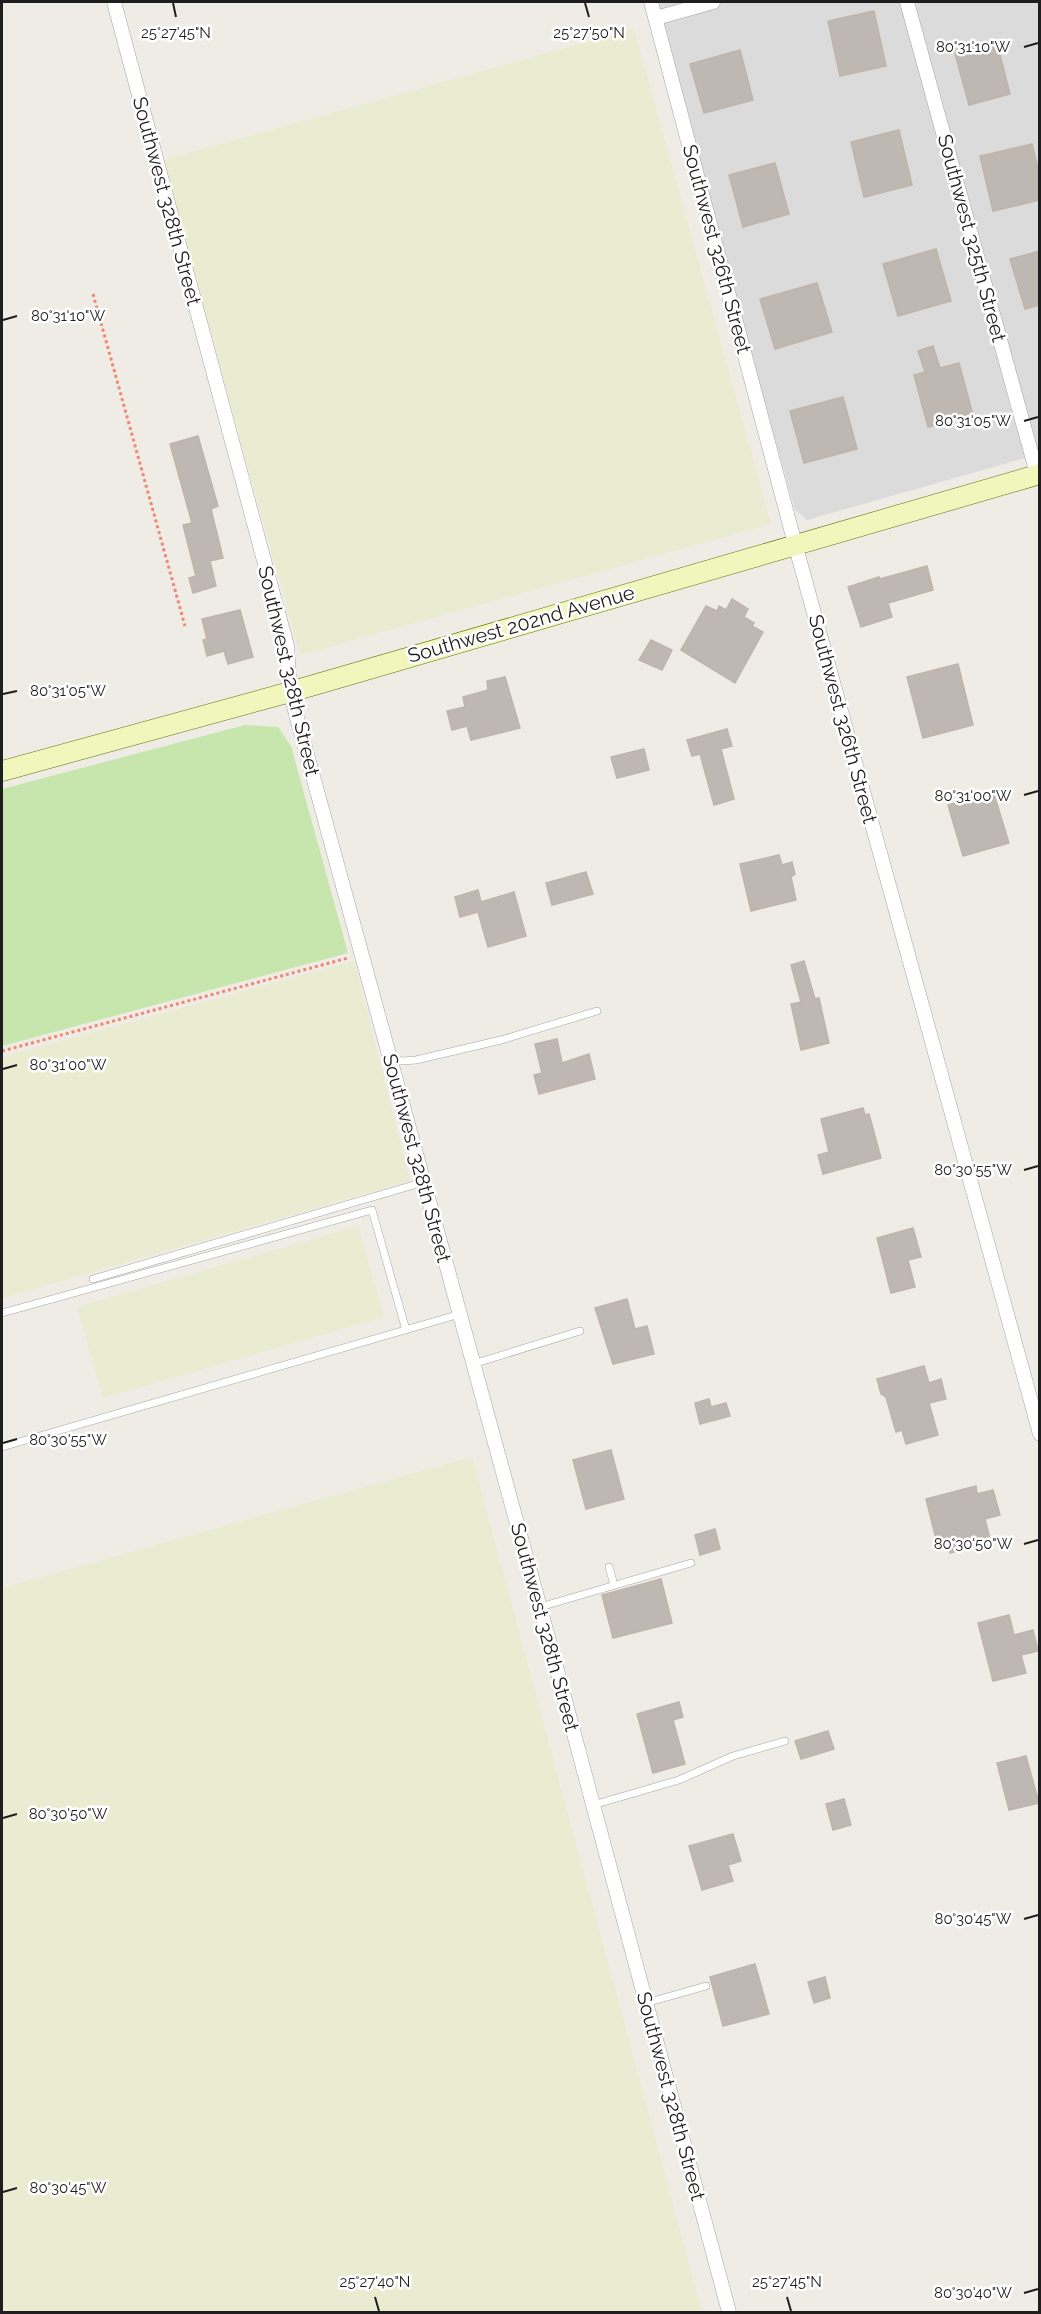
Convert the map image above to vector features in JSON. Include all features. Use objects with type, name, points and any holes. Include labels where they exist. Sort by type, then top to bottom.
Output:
[{"type":"street","name":"Southwest 328th Street","points":[[114,2],[287,646],[290,692],[540,1607],[729,2313]]},
{"type":"street","name":"Southwest 326th Street","points":[[651,2],[795,544],[1040,1434]]},
{"type":"street","points":[[656,18],[713,2]]},
{"type":"street","name":"Southwest 325th Street","points":[[907,2],[1038,474]]},
{"type":"street","name":"Southwest 202nd Avenue","points":[[2,771],[290,692],[1038,474]]},
{"type":"lane","points":[[390,1057],[401,1061],[416,1060],[501,1040],[597,1011]]},
{"type":"lane","points":[[93,1279],[424,1182]]},
{"type":"lane","points":[[2,1313],[372,1210],[406,1330]]},
{"type":"lane","points":[[2,1447],[460,1314]]},
{"type":"lane","points":[[473,1364],[580,1331]]},
{"type":"lane","points":[[540,1607],[691,1563]]},
{"type":"lane","points":[[609,1567],[614,1585]]},
{"type":"lane","points":[[593,1804],[679,1780],[733,1756],[785,1741]]},
{"type":"lane","points":[[646,2003],[706,1986]]},
{"type":"path","points":[[93,294],[185,626]]},
{"type":"path","points":[[2,1051],[362,954]]},
{"type":"shaded area","points":[[651,2],[1039,2],[1039,454],[807,520],[795,510]]},
{"type":"green space","points":[[634,29],[771,524],[300,655],[163,160]]},
{"type":"green space","points":[[245,725],[278,727],[291,746],[348,953],[2,1046],[2,789]]},
{"type":"green space","points":[[354,961],[410,1181],[2,1298],[2,1057]]},
{"type":"green space","points":[[358,1226],[384,1317],[103,1398],[77,1307]]},
{"type":"green space","points":[[472,1457],[702,2312],[2,2312],[2,1588]]},
{"type":"building","points":[[874,11],[886,66],[840,76],[828,21]]},
{"type":"building","points":[[996,39],[1010,94],[969,105],[954,50]]},
{"type":"building","points":[[740,50],[753,100],[704,113],[690,64]]},
{"type":"building","points":[[899,130],[912,185],[864,197],[851,142]]},
{"type":"building","points":[[1032,144],[1040,177],[1040,200],[993,211],[980,156]]},
{"type":"building","points":[[775,163],[789,214],[743,227],[729,175]]},
{"type":"building","points":[[936,249],[951,301],[898,316],[883,264]]},
{"type":"building","points":[[1040,251],[1040,305],[1025,309],[1010,259]]},
{"type":"building","points":[[817,283],[832,332],[775,349],[760,299]]},
{"type":"building","points":[[933,346],[940,368],[959,363],[973,415],[928,427],[914,375],[925,372],[918,351]]},
{"type":"building","points":[[843,397],[857,449],[804,463],[790,411]]},
{"type":"building","points":[[198,436],[218,506],[211,509],[223,558],[210,561],[216,586],[193,593],[189,578],[196,576],[183,525],[192,523],[170,444]]},
{"type":"building","points":[[927,566],[933,590],[888,603],[892,617],[861,627],[848,587]]},
{"type":"building","points":[[732,599],[748,609],[744,617],[754,623],[752,626],[763,632],[735,683],[681,650],[706,606],[717,611],[719,606],[726,610]]},
{"type":"building","points":[[240,610],[253,657],[228,664],[224,651],[207,656],[203,640],[207,639],[202,619]]},
{"type":"building","points":[[651,640],[672,650],[662,670],[639,660]]},
{"type":"building","points":[[958,664],[973,725],[923,738],[907,677]]},
{"type":"building","points":[[505,677],[520,728],[471,740],[467,726],[452,730],[447,711],[465,707],[463,697],[488,690],[487,681]]},
{"type":"building","points":[[727,729],[732,746],[721,749],[734,799],[714,805],[700,754],[692,756],[687,740]]},
{"type":"building","points":[[644,749],[649,770],[617,778],[611,757]]},
{"type":"building","points":[[993,791],[1009,843],[963,856],[948,805]]},
{"type":"building","points":[[779,855],[782,865],[792,862],[795,874],[791,877],[796,900],[751,911],[740,864]]},
{"type":"building","points":[[586,872],[593,894],[552,905],[546,883]]},
{"type":"building","points":[[478,890],[481,902],[514,892],[526,936],[488,947],[478,912],[460,917],[455,897]]},
{"type":"building","points":[[804,961],[815,999],[819,998],[829,1043],[801,1050],[791,1004],[801,1002],[791,965]]},
{"type":"building","points":[[557,1039],[562,1063],[589,1054],[595,1079],[539,1094],[534,1075],[542,1073],[535,1044]]},
{"type":"building","points":[[863,1108],[865,1115],[869,1114],[881,1158],[823,1174],[818,1155],[829,1152],[821,1119]]},
{"type":"building","points":[[913,1228],[921,1257],[908,1260],[915,1287],[891,1293],[877,1238]]},
{"type":"building","points":[[627,1299],[635,1329],[647,1326],[654,1354],[613,1364],[595,1308]]},
{"type":"building","points":[[924,1366],[929,1383],[941,1379],[946,1399],[929,1403],[938,1435],[906,1444],[902,1430],[896,1432],[886,1397],[881,1394],[877,1379]]},
{"type":"building","points":[[709,1399],[711,1407],[726,1403],[730,1416],[700,1424],[695,1403]]},
{"type":"building","points":[[611,1450],[624,1499],[586,1509],[573,1460]]},
{"type":"building","points":[[976,1486],[977,1494],[993,1490],[1000,1515],[985,1519],[991,1543],[950,1553],[948,1544],[938,1547],[926,1499]]},
{"type":"building","points":[[715,1529],[720,1549],[700,1555],[695,1535]]},
{"type":"building","points":[[661,1579],[672,1623],[613,1638],[602,1595]]},
{"type":"building","points":[[1009,1615],[1014,1635],[1033,1630],[1038,1651],[1021,1655],[1026,1673],[993,1681],[978,1623]]},
{"type":"building","points":[[679,1702],[683,1717],[673,1720],[685,1764],[653,1773],[637,1714]]},
{"type":"building","points":[[828,1731],[834,1749],[801,1759],[795,1741]]},
{"type":"building","points":[[1026,1756],[1039,1803],[1009,1810],[997,1763]]},
{"type":"building","points":[[844,1799],[851,1825],[833,1830],[826,1804]]},
{"type":"building","points":[[733,1834],[741,1861],[728,1865],[733,1881],[702,1890],[689,1846]]},
{"type":"building","points":[[755,1964],[769,2014],[723,2026],[710,1977]]},
{"type":"building","points":[[825,1977],[830,1998],[814,2003],[808,1982]]}]
